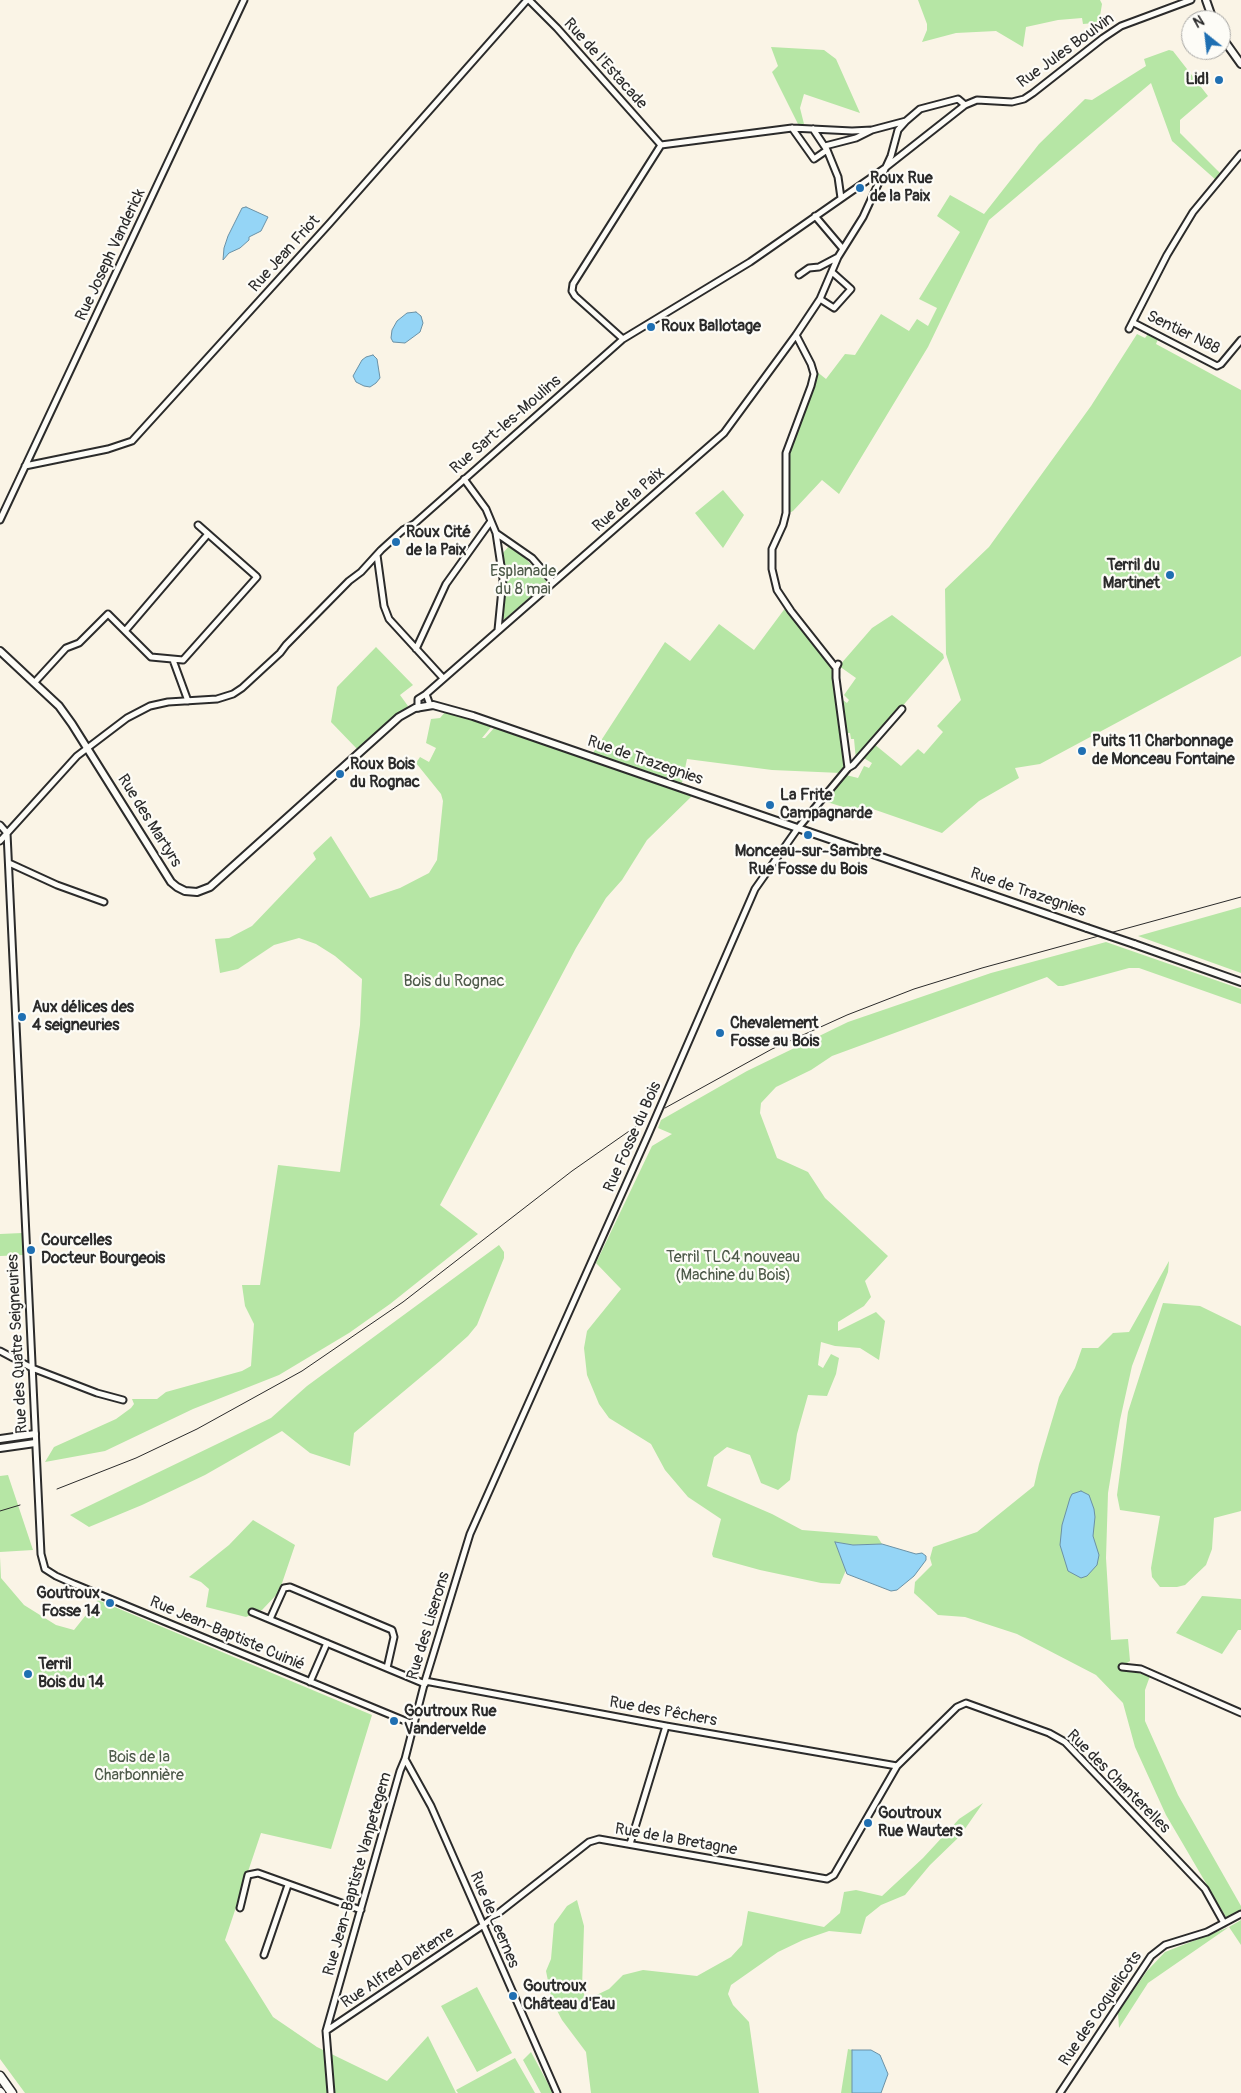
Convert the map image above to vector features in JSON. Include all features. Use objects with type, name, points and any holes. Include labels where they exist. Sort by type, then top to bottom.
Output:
[{"type":"highway","points":[[0,2076],[12,2093]]},
{"type":"main road","points":[[1231,50],[1241,64]]},
{"type":"main road","name":"Rue des Martyrs","points":[[0,651],[59,706],[172,883],[183,890],[198,892]]},
{"type":"main road","name":"Rue de Trazegnies","points":[[198,892],[208,888],[215,882],[399,717],[418,708],[430,705],[462,712],[1241,982]]},
{"type":"main road","points":[[0,1439],[35,1434]]},
{"type":"main road","points":[[0,1448],[35,1443]]},
{"type":"street","name":"Rue Joseph Vanderick","points":[[0,520],[244,0]]},
{"type":"street","name":"Rue Jean Friot","points":[[25,466],[108,449],[132,441],[528,0]]},
{"type":"street","name":"Rue de l'Estacade","points":[[528,0],[557,28],[661,145]]},
{"type":"street","name":"Rue Jules Boulvin","points":[[885,168],[965,106],[977,100],[1012,102],[1024,99],[1121,26],[1191,0]]},
{"type":"street","points":[[792,128],[814,159],[826,148],[856,138],[872,130],[906,121],[920,109],[940,102],[958,99],[965,106]]},
{"type":"street","name":"Rue de la Paix","points":[[418,708],[418,699],[724,433],[796,336],[820,299],[838,257],[862,217],[891,156],[898,130],[906,121]]},
{"type":"street","points":[[623,339],[575,296],[572,291],[573,284],[661,145],[792,128],[872,130]]},
{"type":"street","points":[[813,129],[826,148],[838,177],[841,198]]},
{"type":"street","points":[[1129,329],[1134,323],[1167,255],[1194,212],[1241,154]]},
{"type":"street","name":"Rue Sart-les-Moulins","points":[[0,841],[77,756],[139,710],[160,704],[221,698],[242,688],[280,653],[286,644],[377,554],[623,339],[750,262],[885,168]]},
{"type":"street","points":[[815,216],[842,249]]},
{"type":"street","points":[[799,275],[809,268],[819,267],[838,257]]},
{"type":"street","points":[[820,299],[834,308],[851,289],[832,272]]},
{"type":"street","name":"Sentier N88","points":[[1134,323],[1213,365],[1222,364],[1241,340]]},
{"type":"street","points":[[796,336],[811,364],[814,374],[812,386],[786,453],[786,513],[783,525],[772,549],[772,569],[775,584],[783,599],[837,666],[848,768]]},
{"type":"street","points":[[464,479],[486,509],[496,533],[503,579],[498,630]]},
{"type":"street","points":[[416,649],[446,584],[491,521]]},
{"type":"street","points":[[34,683],[66,648],[79,644],[108,614],[152,657],[183,660],[257,577],[198,525]]},
{"type":"street","points":[[496,533],[532,558],[553,582]]},
{"type":"street","points":[[125,631],[208,534]]},
{"type":"street","points":[[377,554],[384,606],[389,619],[443,678]]},
{"type":"street","points":[[173,660],[188,701]]},
{"type":"street","points":[[426,694],[430,705]]},
{"type":"street","name":"Rue Fosse du Bois","points":[[470,1534],[648,1135],[750,899],[763,875],[798,828],[848,768],[854,765],[902,709]]},
{"type":"street","points":[[0,825],[7,834]]},
{"type":"street","name":"Rue des Quatre Seigneuries","points":[[7,834],[41,1554]]},
{"type":"street","points":[[9,863],[57,885],[104,902]]},
{"type":"street","points":[[0,1351],[32,1368],[98,1393],[124,1400]]},
{"type":"street","name":"Rue des Liserons","points":[[414,1726],[425,1682],[470,1534]]},
{"type":"street","name":"Rue Jean-Baptiste Cuinié","points":[[41,1554],[45,1568],[56,1576],[414,1726]]},
{"type":"street","points":[[270,1619],[284,1588],[290,1587],[392,1630],[394,1637],[387,1668]]},
{"type":"street","name":"Rue des Pêchers","points":[[252,1612],[425,1682],[897,1766]]},
{"type":"street","points":[[310,1682],[327,1643]]},
{"type":"street","points":[[1122,1667],[1141,1670],[1241,1714]]},
{"type":"street","name":"Rue des Chanterelles","points":[[897,1766],[957,1707],[966,1703],[1049,1733],[1065,1742],[1205,1889],[1224,1923]]},
{"type":"street","name":"Rue Jean-Baptiste Vanpetegem","points":[[326,2031],[414,1726]]},
{"type":"street","points":[[630,1844],[666,1726]]},
{"type":"street","name":"Rue de Leernes","points":[[405,1759],[431,1806],[482,1926],[557,2093]]},
{"type":"street","name":"Rue de la Bretagne","points":[[482,1926],[589,1842],[599,1839],[827,1878],[834,1875],[897,1766]]},
{"type":"street","points":[[240,1908],[248,1875],[258,1873],[361,1910]]},
{"type":"street","points":[[264,1955],[288,1885]]},
{"type":"street","name":"Rue des Coquelicots","points":[[1060,2093],[1151,1956],[1165,1945],[1207,1932],[1241,1914]]},
{"type":"street","name":"Rue Alfred Deltenre","points":[[326,2031],[482,1926]]},
{"type":"street","points":[[326,2031],[332,2093]]},
{"type":"green space","points":[[918,0],[1100,0],[1102,4],[1100,16],[1105,22],[1083,24],[1082,18],[1058,20],[1026,27],[1023,47],[996,31],[956,33],[922,42],[927,30],[927,24]]},
{"type":"green space","points":[[771,47],[824,50],[836,59],[860,113],[804,94],[800,108],[804,124],[798,124],[772,72],[778,66]]},
{"type":"green space","points":[[1169,50],[1173,51],[1208,96],[1180,120],[1180,133],[1222,175],[1216,180],[1172,141],[1151,83],[989,220],[928,347],[839,494],[822,480],[793,511],[787,514],[788,450],[816,371],[826,379],[845,354],[855,355],[881,314],[909,331],[917,319],[928,326],[937,308],[919,299],[960,232],[937,216],[950,195],[984,214],[1039,144],[1085,99],[1092,100],[1146,66],[1144,59]]},
{"type":"green space","points":[[1137,334],[1145,338],[1148,334],[1158,339],[1156,344],[1241,390],[1241,656],[1040,764],[1015,768],[1019,778],[979,801],[942,833],[867,807],[862,813],[824,801],[846,775],[858,778],[864,766],[869,768],[872,763],[862,757],[874,744],[901,766],[918,749],[924,754],[943,732],[937,726],[961,700],[946,654],[945,589],[989,547],[1091,406]]},
{"type":"green space","points":[[723,490],[744,515],[723,548],[695,513]]},
{"type":"green space","name":"Esplanade du 8 mai","points":[[509,546],[526,559],[547,582],[504,620],[500,616],[506,584],[503,553]]},
{"type":"green space","points":[[786,607],[833,668],[845,765],[841,773],[772,770],[687,759],[682,783],[593,753],[665,642],[690,661],[719,624],[754,650]]},
{"type":"green space","points":[[892,615],[943,654],[944,658],[856,760],[854,739],[851,739],[850,733],[846,733],[840,698],[847,703],[849,700],[844,695],[856,678],[839,666],[872,628]]},
{"type":"green space","points":[[376,647],[413,685],[400,695],[408,706],[358,750],[331,722],[337,687]]},
{"type":"green space","name":"Bois du Rognac","points":[[446,711],[492,726],[482,738],[485,738],[495,727],[693,795],[647,840],[622,880],[606,898],[576,948],[440,1205],[478,1234],[390,1304],[349,1333],[279,1375],[193,1409],[105,1451],[45,1462],[54,1447],[116,1419],[131,1408],[134,1404],[132,1399],[157,1399],[166,1392],[242,1371],[251,1366],[254,1324],[245,1306],[242,1285],[260,1285],[278,1165],[340,1172],[360,1025],[362,979],[335,956],[316,944],[299,938],[274,945],[238,969],[220,973],[215,939],[229,938],[252,926],[316,859],[313,853],[331,836],[370,898],[400,888],[429,873],[437,860],[443,801],[441,794],[416,763],[420,757],[429,762],[436,748],[426,743],[431,719],[440,718]]},
{"type":"green space","points":[[1241,907],[1241,973],[1138,936]]},
{"type":"green space","name":"Terril TLC4 nouveau (Machine du Bois)","points":[[1106,942],[1241,989],[1241,1004],[1139,968],[1129,968],[1063,986],[1058,986],[1047,977],[832,1056],[811,1070],[776,1087],[761,1103],[760,1113],[777,1158],[808,1172],[825,1198],[888,1256],[865,1281],[871,1297],[864,1306],[838,1322],[838,1331],[876,1312],[885,1321],[879,1360],[860,1348],[835,1346],[821,1342],[818,1365],[823,1368],[831,1354],[839,1358],[836,1374],[827,1396],[808,1395],[797,1434],[790,1480],[778,1490],[761,1483],[750,1455],[727,1447],[714,1457],[707,1486],[772,1514],[802,1530],[877,1536],[882,1544],[853,1545],[835,1542],[846,1570],[840,1584],[821,1583],[760,1570],[713,1557],[712,1554],[721,1519],[688,1497],[665,1470],[651,1444],[609,1418],[599,1404],[587,1375],[584,1348],[587,1331],[621,1289],[596,1263],[652,1146],[672,1134],[658,1128],[661,1120],[747,1071],[848,1022],[991,973]]},
{"type":"green space","points":[[22,1233],[23,1255],[0,1256],[0,1234]]},
{"type":"green space","points":[[499,1245],[504,1252],[504,1258],[477,1325],[468,1336],[440,1361],[354,1433],[350,1466],[310,1453],[282,1431],[205,1475],[142,1505],[89,1527],[70,1515],[271,1418],[307,1386]]},
{"type":"green space","points":[[1169,1261],[1168,1272],[1132,1366],[1120,1420],[1108,1493],[1106,1558],[1111,1640],[1128,1639],[1130,1661],[1119,1668],[1150,1676],[1145,1690],[1145,1721],[1178,1795],[1241,1906],[1241,1910],[1227,1919],[1166,1815],[1135,1747],[1123,1703],[1096,1675],[1017,1634],[965,1617],[938,1615],[914,1593],[915,1582],[932,1565],[930,1558],[933,1547],[977,1532],[1034,1486],[1059,1397],[1075,1368],[1082,1348],[1098,1348],[1113,1333],[1129,1332]]},
{"type":"green space","points":[[1163,1303],[1200,1306],[1241,1326],[1241,1511],[1214,1518],[1212,1549],[1206,1565],[1185,1585],[1177,1587],[1160,1587],[1152,1577],[1151,1568],[1160,1516],[1120,1510],[1117,1495],[1128,1412]]},
{"type":"green space","points":[[8,1475],[33,1550],[0,1552],[0,1476]]},
{"type":"green space","points":[[253,1520],[295,1545],[279,1592],[262,1610],[246,1617],[206,1607],[209,1589],[201,1582],[189,1577],[229,1545]]},
{"type":"green space","name":"Bois de la Charbonnière","points":[[0,1557],[1,1578],[24,1605],[56,1625],[74,1630],[98,1600],[372,1715],[331,1849],[261,1833],[225,1940],[273,2017],[317,2047],[387,2081],[428,2036],[456,2093],[25,2093],[0,2059]]},
{"type":"green space","points":[[1202,1596],[1241,1599],[1241,1630],[1238,1630],[1222,1654],[1176,1633]]},
{"type":"green space","points":[[983,1803],[960,1836],[930,1865],[905,1895],[881,1905],[866,1917],[861,1934],[829,1931],[803,1940],[778,1952],[731,1985],[728,1994],[733,2005],[749,2022],[759,2093],[591,2093],[586,2052],[562,2020],[552,2001],[546,1971],[551,1959],[554,1924],[567,1906],[577,1900],[584,1926],[582,1988],[586,2000],[609,1989],[623,1975],[643,1970],[697,1976],[731,1957],[742,1945],[748,1911],[824,1927],[840,1913],[844,1892],[856,1890],[882,1896],[923,1858],[959,1819]]},
{"type":"green space","points":[[1241,1920],[1241,1945],[1229,1927]]},
{"type":"green space","points":[[1229,1927],[1148,1983],[1119,2028],[1118,2013],[1147,1971],[1165,1952]]},
{"type":"green space","points":[[477,1987],[512,2053],[477,2072],[441,2006]]},
{"type":"green space","points":[[848,2049],[852,2050],[852,2093],[841,2093]]},
{"type":"green space","points":[[531,2052],[553,2093],[541,2093],[523,2060]]},
{"type":"green space","points":[[515,2058],[535,2093],[458,2093],[456,2090]]},
{"type":"water","points":[[246,207],[268,217],[261,231],[249,237],[249,240],[240,248],[229,253],[223,260],[228,236],[242,208]]},
{"type":"water","points":[[416,312],[421,316],[423,323],[420,332],[405,343],[393,342],[391,338],[392,330],[397,321],[407,313]]},
{"type":"water","points":[[373,355],[377,359],[380,378],[370,387],[364,386],[356,382],[353,376],[362,360]]},
{"type":"water","points":[[1081,1491],[1089,1495],[1094,1509],[1093,1536],[1099,1555],[1097,1565],[1087,1576],[1081,1578],[1068,1571],[1060,1545],[1062,1525],[1070,1498],[1072,1494]]},
{"type":"water","points":[[835,1542],[853,1545],[882,1544],[916,1554],[922,1553],[926,1556],[926,1560],[914,1576],[897,1590],[891,1591],[847,1574]]},
{"type":"water","points":[[852,2050],[871,2050],[880,2055],[888,2074],[881,2093],[852,2093]]},
{"type":"waterway","points":[[1122,764],[1129,758]]},
{"type":"railway","points":[[665,1108],[772,1049],[847,1015],[914,989],[982,968],[1241,897]]},
{"type":"railway","points":[[57,1489],[136,1458],[197,1429],[302,1371],[403,1302],[572,1171],[645,1120]]},
{"type":"railway","points":[[0,1511],[20,1505]]},
{"type":"place","name":"Lidl","points":[[1219,80]]},
{"type":"place","name":"Roux Rue de la Paix","points":[[860,188]]},
{"type":"place","name":"Roux Ballotage","points":[[651,327]]},
{"type":"place","name":"Roux Cité de la Paix","points":[[396,542]]},
{"type":"place","name":"Terril du Martinet","points":[[1170,575]]},
{"type":"place","name":"Puits 11 Charbonnage de Monceau Fontaine","points":[[1082,751]]},
{"type":"place","name":"Roux Bois du Rognac","points":[[340,774]]},
{"type":"place","name":"La Frite Campagnarde","points":[[770,805]]},
{"type":"place","name":"Monceau-sur-Sambre Rue Fosse du Bois","points":[[808,835]]},
{"type":"place","name":"Aux délices des 4 seigneuries","points":[[22,1017]]},
{"type":"place","name":"Chevalement Fosse au Bois","points":[[720,1033]]},
{"type":"place","name":"Courcelles Docteur Bourgeois","points":[[31,1250]]},
{"type":"place","name":"Goutroux Fosse 14","points":[[110,1603]]},
{"type":"place","name":"Terril Bois du 14","points":[[28,1674]]},
{"type":"place","name":"Goutroux Rue Vandervelde","points":[[394,1721]]},
{"type":"place","name":"Goutroux Rue Wauters","points":[[868,1823]]},
{"type":"place","name":"Goutroux Château d'Eau","points":[[513,1996]]}]
